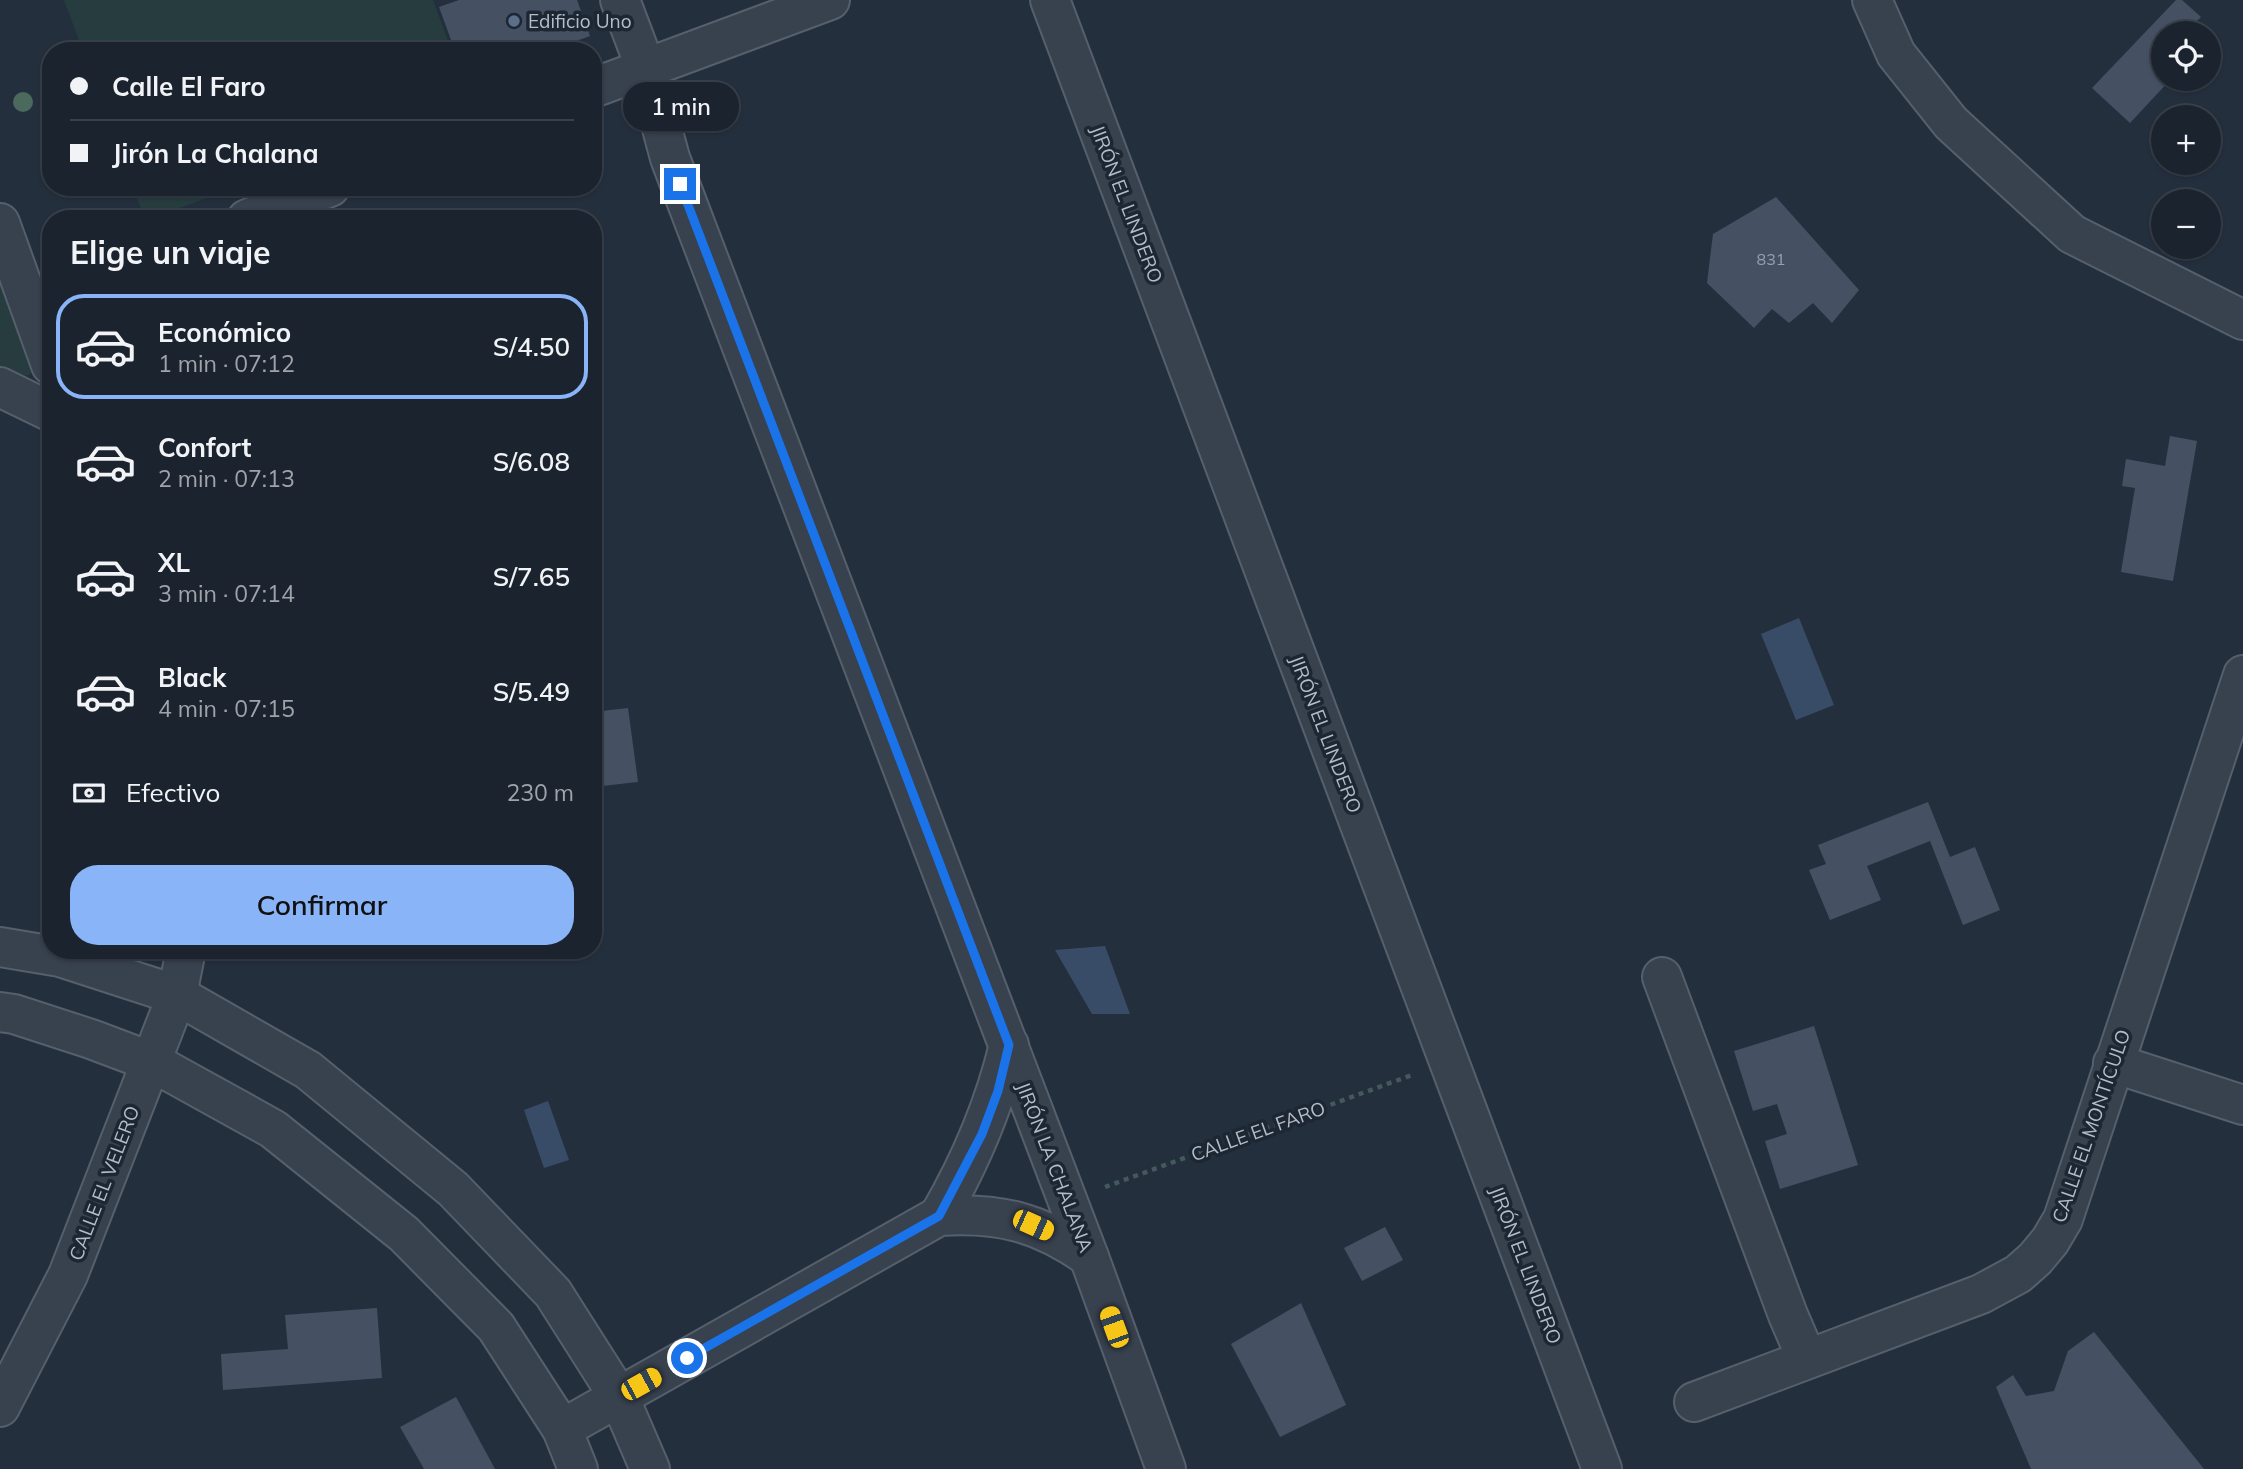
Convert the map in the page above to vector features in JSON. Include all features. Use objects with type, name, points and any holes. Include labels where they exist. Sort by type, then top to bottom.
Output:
[{"type":"street","name":"JIRÓN LA CHALANA","points":[[620,0],[646,69],[670,158],[1089,1256],[1166,1469]]},
{"type":"street","points":[[602,85],[830,0]]},
{"type":"street","name":"JIRÓN EL LINDERO","points":[[1050,0],[1602,1469]]},
{"type":"street","points":[[1872,0],[1896,54],[1951,123],[2072,234],[2243,320]]},
{"type":"street","points":[[270,210],[307,196]]},
{"type":"street","points":[[0,223],[40,297]]},
{"type":"street","points":[[0,387],[42,408]]},
{"type":"street","name":"CALLE EL MONTÍCULO","points":[[1694,1402],[1981,1294],[2018,1274],[2035,1259],[2063,1219],[2243,675]]},
{"type":"street","points":[[0,947],[42,954]]},
{"type":"street","points":[[66,959],[177,995],[307,1070],[453,1189],[553,1293],[618,1397],[650,1469]]},
{"type":"street","name":"CALLE EL VELERO","points":[[0,1407],[68,1275],[177,995],[184,959]]},
{"type":"street","points":[[1662,977],[1807,1359]]},
{"type":"street","points":[[0,1012],[14,1013],[152,1062],[273,1129],[404,1234],[496,1327],[562,1430],[578,1469]]},
{"type":"street","points":[[939,1216],[982,1134],[998,1091],[1009,1045]]},
{"type":"street","points":[[2113,1063],[2243,1105]]},
{"type":"street","points":[[562,1430],[939,1216],[971,1214],[1003,1217],[1033,1225],[1063,1238],[1089,1256]]},
{"type":"path","name":"CALLE EL FARO","points":[[1068,1201],[1449,1061]]},
{"type":"green space","points":[[64,0],[433,0],[449,42],[80,42]]},
{"type":"green space","points":[[136,196],[212,196],[174,210],[142,210]]},
{"type":"green space","points":[[0,281],[37,368],[29,375],[16,377],[0,367]]},
{"type":"water","points":[[1799,618],[1834,705],[1796,720],[1761,634]]},
{"type":"water","points":[[1105,946],[1130,1014],[1092,1014],[1055,950]]},
{"type":"water","points":[[548,1101],[569,1160],[544,1168],[524,1110]]},
{"type":"building","name":"Edificio Uno","points":[[459,0],[577,0],[590,36],[574,42],[452,42],[439,7]]},
{"type":"building","points":[[2176,0],[2182,0],[2201,17],[2197,21],[2156,21]]},
{"type":"building","points":[[2151,26],[2151,91],[2160,91],[2130,123],[2092,88]]},
{"type":"building","points":[[1776,197],[1859,290],[1832,323],[1813,303],[1789,323],[1772,309],[1754,328],[1707,283],[1713,234]]},
{"type":"building","points":[[2170,436],[2197,441],[2173,581],[2121,572],[2135,488],[2122,486],[2126,459],[2165,466]]},
{"type":"building","points":[[628,708],[638,782],[602,786],[602,711]]},
{"type":"building","points":[[1928,802],[1950,857],[1975,847],[2000,910],[1963,925],[1930,841],[1867,866],[1881,900],[1830,920],[1809,870],[1826,864],[1818,845]]},
{"type":"building","points":[[1814,1026],[1858,1165],[1780,1189],[1765,1141],[1787,1134],[1777,1104],[1753,1111],[1734,1051]]},
{"type":"building","points":[[1385,1227],[1403,1260],[1362,1281],[1344,1248]]},
{"type":"building","points":[[1301,1303],[1346,1405],[1280,1437],[1231,1344]]},
{"type":"building","points":[[377,1308],[382,1378],[223,1390],[221,1354],[288,1349],[285,1315]]},
{"type":"building","points":[[2094,1332],[2204,1469],[2031,1469],[1996,1387],[2013,1375],[2026,1396],[2054,1391],[2068,1351]]},
{"type":"building","points":[[456,1397],[495,1469],[424,1469],[400,1427]]},
{"type":"place","name":"Edificio Uno","points":[[514,21]]},
{"type":"route","points":[[680,184],[1009,1045],[998,1091],[982,1134],[939,1216],[687,1358]]}]
